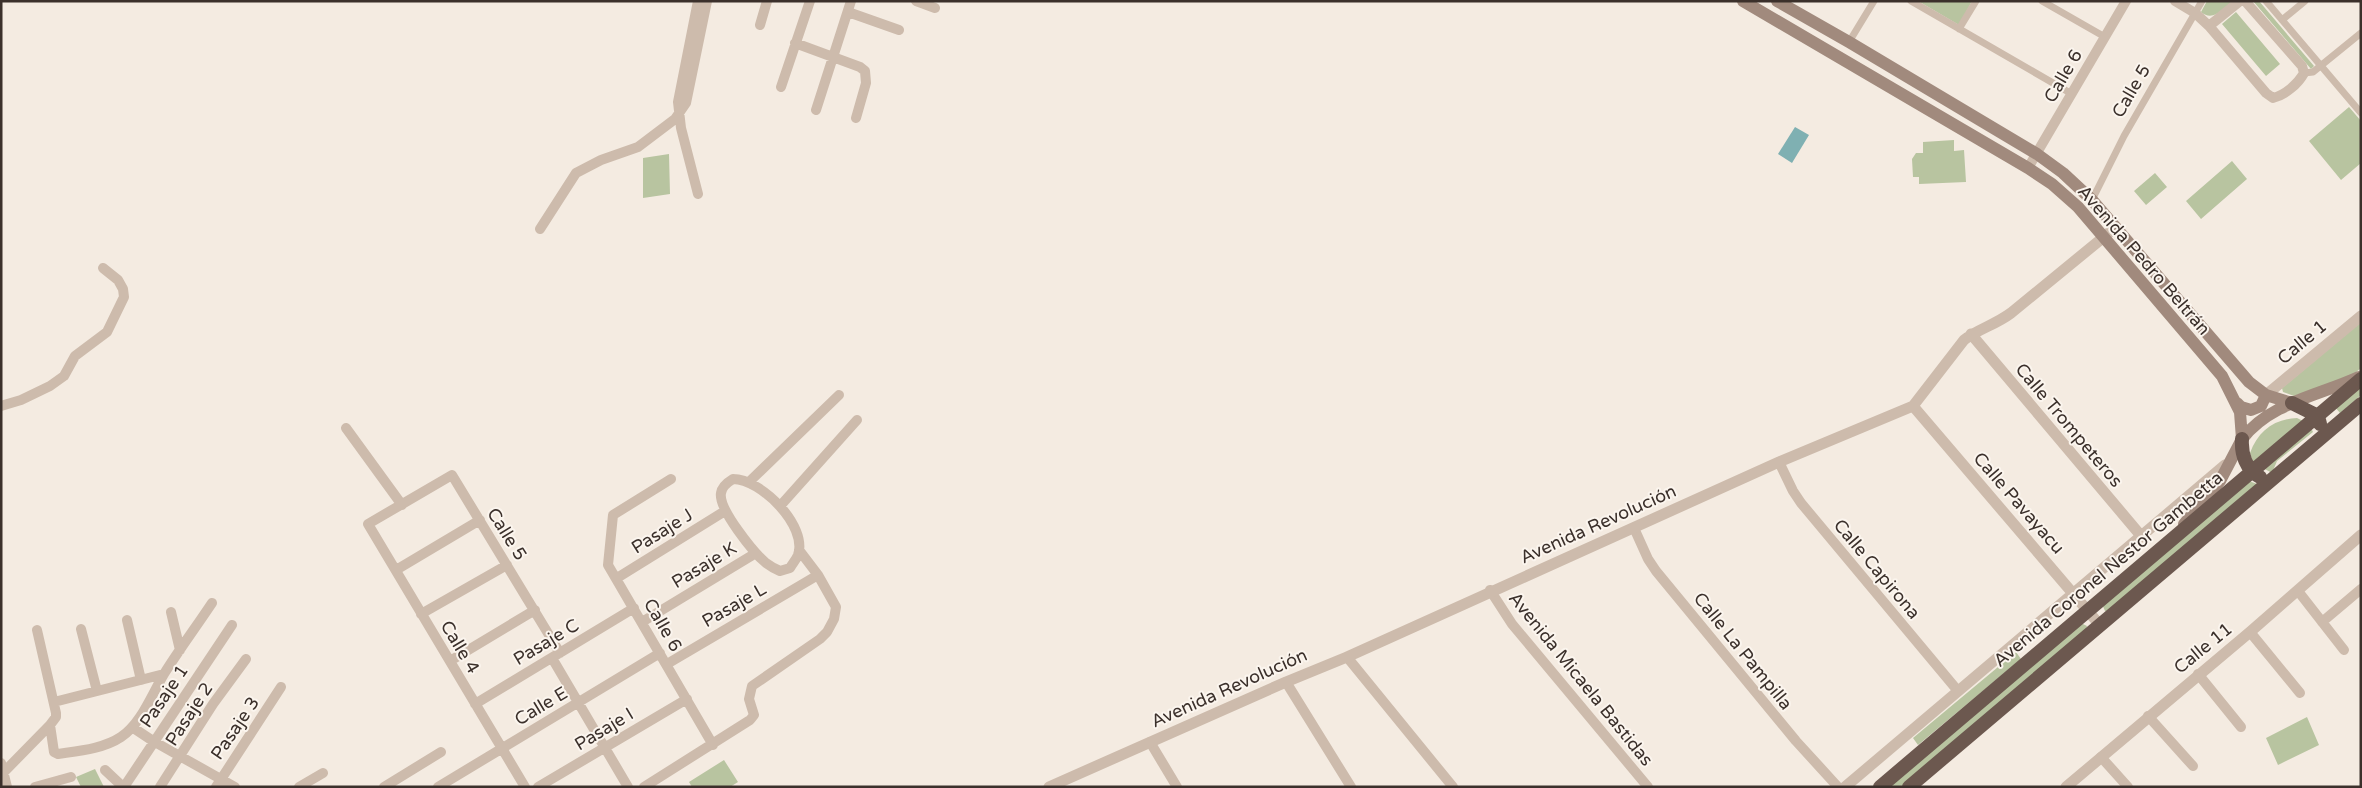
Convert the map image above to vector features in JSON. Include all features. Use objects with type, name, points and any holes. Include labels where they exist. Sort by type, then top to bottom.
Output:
[{"type":"highway","name":"Avenida Coronel Nestor Gambetta","points":[[1880,787],[2361,378]]},
{"type":"highway","points":[[2281,470],[2318,431],[2320,426],[2318,416],[2292,403]]},
{"type":"highway","name":"Avenida Coronel Nestor Gambetta","points":[[1909,787],[2270,479],[2361,404]]},
{"type":"highway","points":[[2242,439],[2243,457],[2252,472],[2264,479],[2270,479]]},
{"type":"main road","name":"Avenida Pedro Beltrán","points":[[1742,1],[2028,168],[2065,195],[2104,237],[2222,376],[2237,403],[2242,421],[2242,439]]},
{"type":"main road","name":"Avenida Pedro Beltrán","points":[[1781,2],[2037,154],[2063,173],[2092,200],[2116,227],[2240,373],[2266,396],[2292,403]]},
{"type":"main road","points":[[2174,538],[2220,480],[2242,439],[2263,417],[2292,403],[2361,378]]},
{"type":"main road","points":[[2237,403],[2246,410],[2251,410],[2261,406],[2266,396]]},
{"type":"street","points":[[698,1],[678,102],[698,194]]},
{"type":"street","points":[[540,229],[576,173],[601,160],[638,147],[680,114],[686,103],[707,1]]},
{"type":"street","points":[[760,25],[767,1]]},
{"type":"street","points":[[781,87],[810,1]]},
{"type":"street","points":[[816,110],[851,1]]},
{"type":"street","points":[[916,1],[935,8]]},
{"type":"street","points":[[1849,42],[1874,1]]},
{"type":"street","points":[[1911,1],[2072,94]]},
{"type":"street","points":[[1959,29],[1976,1]]},
{"type":"street","points":[[2042,1],[2105,37]]},
{"type":"street","name":"Calle 6","points":[[2028,168],[2126,1]]},
{"type":"street","points":[[2175,1],[2196,13],[2273,98],[2280,96],[2300,80],[2304,73],[2302,66],[2245,1]]},
{"type":"street","name":"Calle 5","points":[[2092,200],[2124,136],[2202,1]]},
{"type":"street","points":[[2209,26],[2240,1]]},
{"type":"street","points":[[2266,1],[2361,113]]},
{"type":"street","points":[[2282,20],[2305,1]]},
{"type":"street","points":[[848,12],[899,30]]},
{"type":"street","points":[[2304,73],[2313,72],[2361,33]]},
{"type":"street","points":[[795,43],[860,67],[865,71],[866,83],[856,118]]},
{"type":"street","name":"Avenida Revolución","points":[[1049,787],[1347,656],[1490,590],[1634,528],[1779,462],[1912,406],[1960,344],[1971,334],[1997,323],[2116,227]]},
{"type":"street","points":[[1,406],[21,400],[50,386],[64,376],[75,356],[107,332],[124,297],[123,289],[118,280],[103,268]]},
{"type":"street","name":"Calle 1","points":[[2266,396],[2361,316]]},
{"type":"street","name":"Calle Trompeteros","points":[[1971,334],[2142,537]]},
{"type":"street","points":[[748,482],[839,395]]},
{"type":"street","name":"Calle Pavayacu","points":[[1912,406],[2099,624]]},
{"type":"street","points":[[780,506],[857,420]]},
{"type":"street","points":[[346,428],[402,504]]},
{"type":"street","points":[[1845,787],[2215,476],[2230,461]]},
{"type":"street","name":"Calle Capirona","points":[[1779,462],[1801,503],[1958,691]]},
{"type":"street","name":"Calle 5","points":[[402,504],[452,475],[535,610],[577,703],[628,787]]},
{"type":"street","name":"Calle 6","points":[[671,479],[613,516],[608,563],[713,744]]},
{"type":"street","points":[[733,479],[748,482],[780,506],[792,523],[799,542],[799,550],[790,568],[780,571],[767,564],[756,553],[725,511],[721,500],[721,491],[725,484],[733,479]]},
{"type":"street","name":"Calle 4","points":[[402,504],[368,524],[525,787]]},
{"type":"street","name":"Pasaje J","points":[[617,578],[725,511]]},
{"type":"street","points":[[396,570],[480,520]]},
{"type":"street","name":"Calle La Pampilla","points":[[1634,528],[1656,571],[1796,741],[1838,787]]},
{"type":"street","name":"Calle 11","points":[[2066,787],[2298,591],[2361,535]]},
{"type":"street","points":[[644,787],[742,726],[754,715],[749,700],[754,684],[820,639],[831,626],[836,607],[818,575],[799,550]]},
{"type":"street","name":"Pasaje K","points":[[642,622],[756,553]]},
{"type":"street","points":[[422,614],[507,565]]},
{"type":"street","name":"Pasaje L","points":[[667,664],[818,575]]},
{"type":"street","points":[[2322,622],[2361,589]]},
{"type":"street","name":"Avenida Micaela Bastidas","points":[[1490,590],[1512,624],[1648,787]]},
{"type":"street","points":[[2298,591],[2344,650]]},
{"type":"street","points":[[50,725],[54,752],[58,754],[81,751],[114,741],[132,727],[164,674],[212,604]]},
{"type":"street","name":"Pasaje C","points":[[475,704],[634,608]]},
{"type":"street","points":[[450,661],[535,610]]},
{"type":"street","points":[[171,612],[180,650]]},
{"type":"street","points":[[127,620],[141,680]]},
{"type":"street","name":"Pasaje 1","points":[[124,787],[232,625]]},
{"type":"street","points":[[81,629],[97,691]]},
{"type":"street","points":[[3,775],[56,717],[37,630]]},
{"type":"street","points":[[2250,632],[2300,693]]},
{"type":"street","name":"Calle E","points":[[438,787],[660,653]]},
{"type":"street","points":[[1347,656],[1453,787]]},
{"type":"street","name":"Pasaje 2","points":[[160,787],[213,704],[246,659]]},
{"type":"street","points":[[54,702],[164,674]]},
{"type":"street","points":[[2198,674],[2241,727]]},
{"type":"street","points":[[1286,682],[1351,787]]},
{"type":"street","name":"Pasaje 3","points":[[218,783],[281,687]]},
{"type":"street","name":"Pasaje I","points":[[538,787],[687,699]]},
{"type":"street","points":[[2148,716],[2193,766]]},
{"type":"street","points":[[132,727],[153,742],[181,756],[218,783],[235,787]]},
{"type":"street","points":[[1150,742],[1177,787]]},
{"type":"street","points":[[384,787],[441,752]]},
{"type":"street","points":[[2101,757],[2128,787]]},
{"type":"street","points":[[1,763],[7,787]]},
{"type":"street","points":[[106,770],[124,787]]},
{"type":"street","points":[[299,787],[323,773]]},
{"type":"street","points":[[34,787],[71,777]]},
{"type":"green space","points":[[1918,1],[1972,1],[1959,25]]},
{"type":"green space","points":[[2207,1],[2233,1],[2222,11],[2210,16],[2201,12]]},
{"type":"green space","points":[[2253,1],[2259,1],[2314,66],[2311,69]]},
{"type":"green space","points":[[2236,12],[2280,64],[2266,76],[2222,24]]},
{"type":"green space","points":[[2349,107],[2361,121],[2361,163],[2341,180],[2309,141]]},
{"type":"green space","points":[[1954,140],[1954,151],[1964,150],[1966,182],[1919,184],[1919,177],[1913,177],[1912,159],[1916,153],[1923,153],[1923,142]]},
{"type":"green space","points":[[669,154],[670,194],[643,198],[643,158]]},
{"type":"green space","points":[[2232,161],[2247,179],[2201,219],[2186,201]]},
{"type":"green space","points":[[2155,173],[2167,187],[2146,205],[2134,191]]},
{"type":"green space","points":[[2361,322],[2361,368],[2350,377],[2294,396],[2283,392],[2282,388]]},
{"type":"green space","points":[[2361,386],[2361,395],[2340,413],[2335,407]]},
{"type":"green space","points":[[2297,418],[2305,422],[2254,465],[2250,453],[2257,438],[2274,424]]},
{"type":"green space","points":[[2311,428],[2313,432],[2277,461],[2272,473],[2263,468]]},
{"type":"green space","points":[[2249,481],[2257,484],[2108,611],[2105,611],[2102,604]]},
{"type":"green space","points":[[2081,623],[2087,626],[2085,632],[1902,787],[1888,787]]},
{"type":"green space","points":[[2016,652],[2021,659],[1918,745],[1913,738]]},
{"type":"green space","points":[[2307,717],[2319,745],[2278,765],[2266,738]]},
{"type":"green space","points":[[724,760],[738,782],[730,787],[692,787],[689,782]]},
{"type":"green space","points":[[95,769],[104,787],[81,787],[76,777]]},
{"type":"water","points":[[1795,127],[1809,135],[1792,163],[1778,154]]}]
